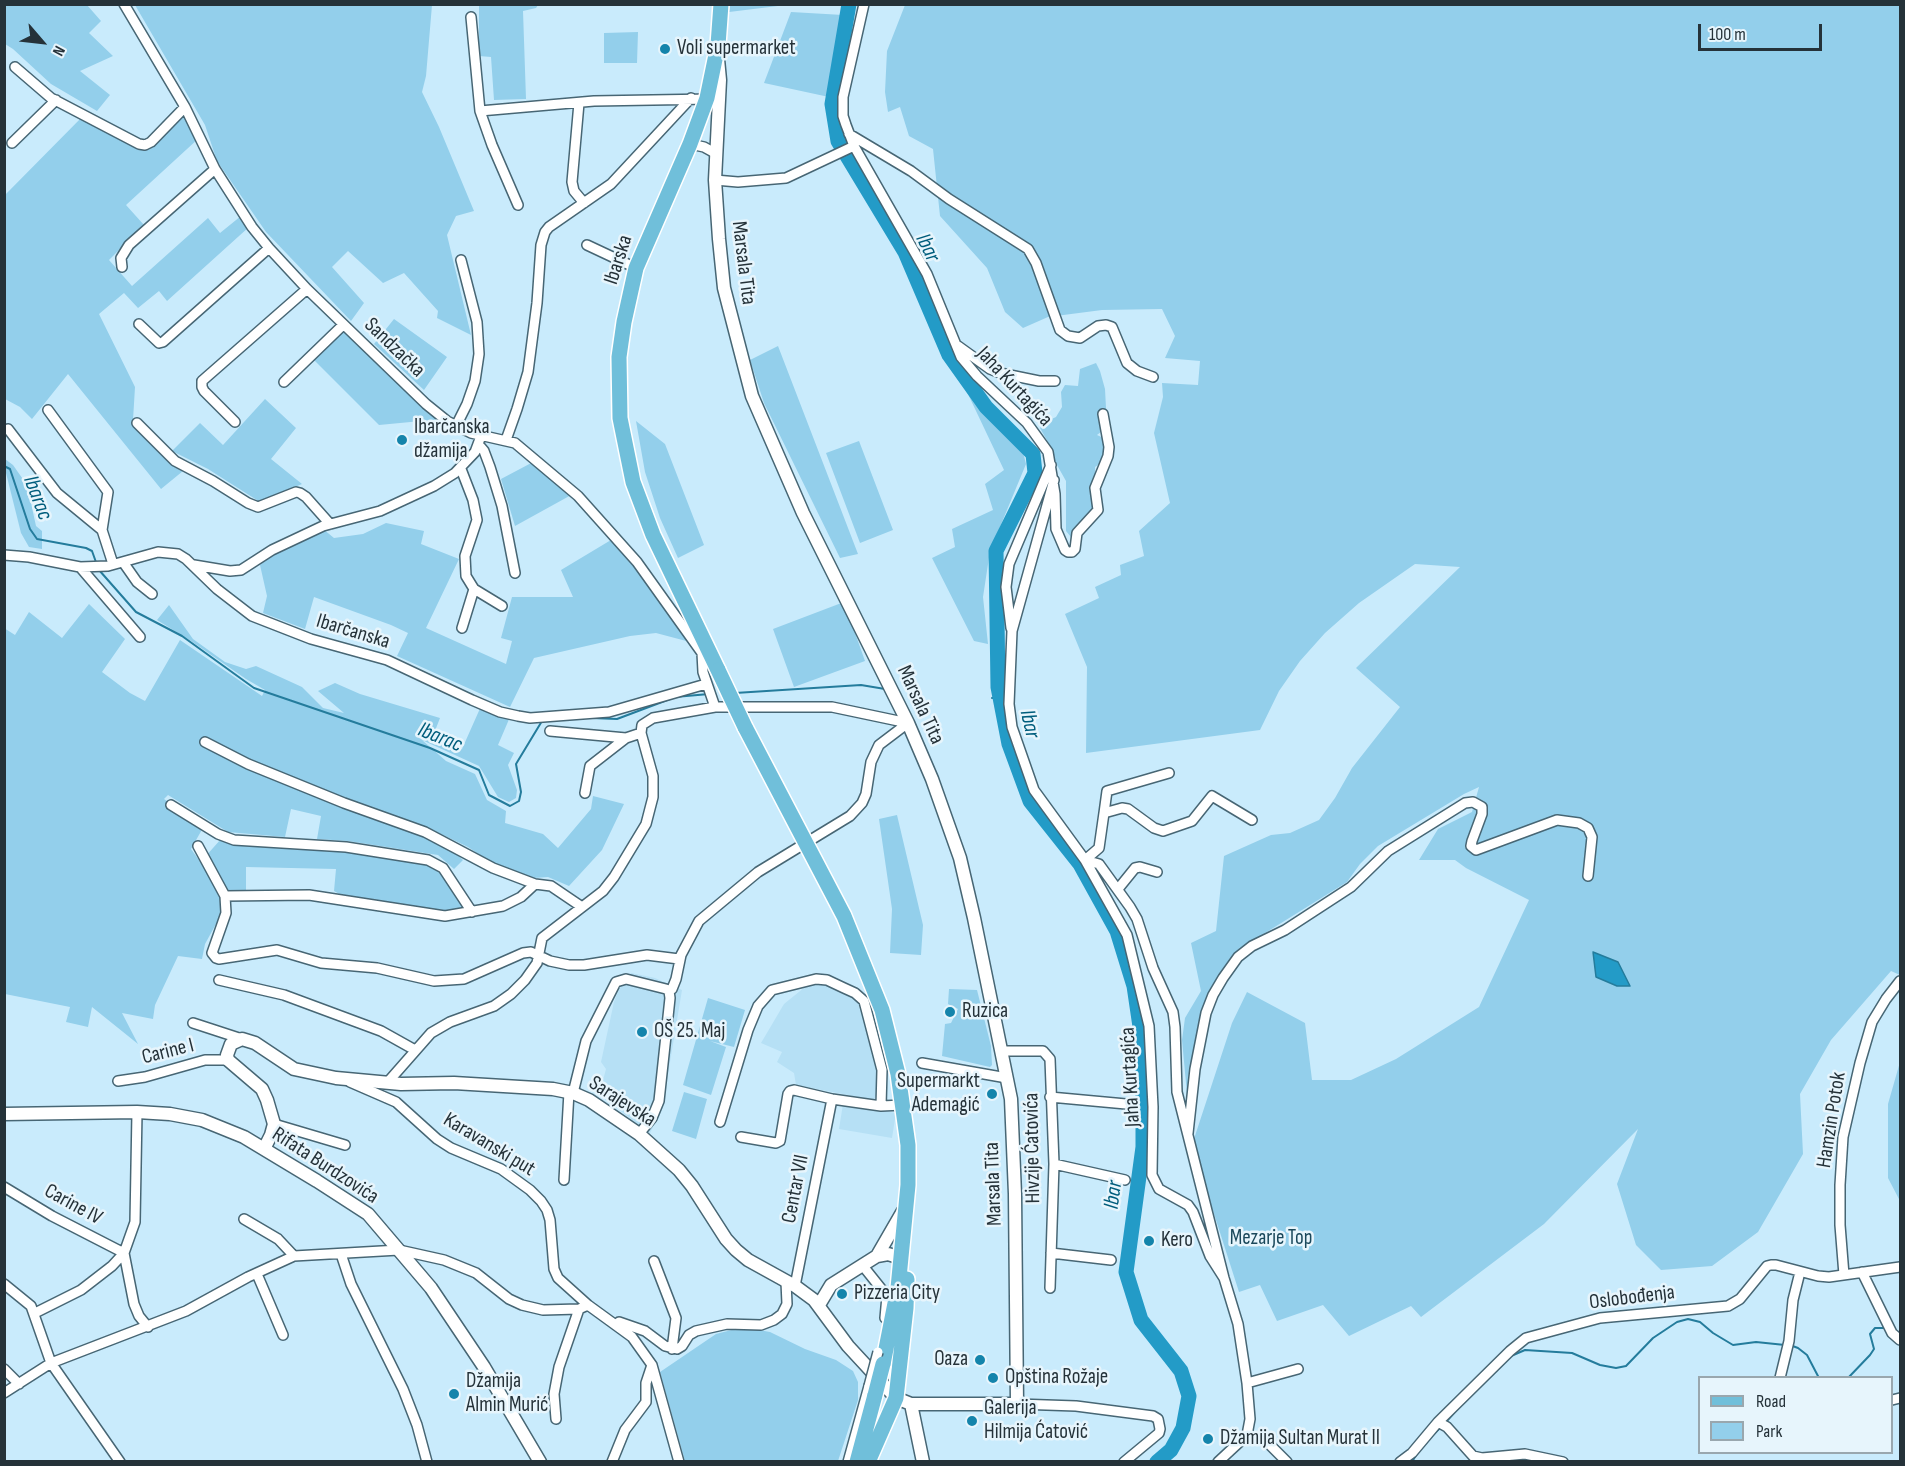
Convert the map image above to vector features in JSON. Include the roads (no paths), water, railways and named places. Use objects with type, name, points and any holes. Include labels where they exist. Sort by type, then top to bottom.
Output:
[{"type":"main road","name":"Ibarska","points":[[721,4],[717,45],[705,99],[690,144],[636,268],[619,357],[620,418],[633,482],[705,652],[718,670],[745,727],[844,916],[882,1010],[903,1105],[908,1151],[902,1258]]},
{"type":"main road","points":[[857,1461],[898,1288],[902,1258]]},
{"type":"main road","points":[[868,1461],[896,1398],[906,1308],[907,1280],[902,1258]]},
{"type":"street","name":"Sandzačka","points":[[124,4],[185,107],[214,169],[252,227],[269,248],[343,325],[426,404],[480,440],[506,440],[515,443],[578,496],[637,562],[705,652]]},
{"type":"street","name":"Jaha Kurtagića","points":[[864,4],[843,97],[843,116],[849,134],[850,147],[927,274],[961,357],[1019,414],[1036,433],[1048,452],[1051,465],[1009,564],[1006,587],[1012,631],[1009,704],[1012,727],[1034,790],[1085,860],[1127,935],[1149,1026],[1153,1107],[1152,1175],[1159,1189],[1188,1205],[1193,1212],[1210,1256],[1224,1278]]},
{"type":"street","points":[[471,17],[480,111],[492,145],[519,205]]},
{"type":"street","points":[[15,67],[38,89],[139,144],[145,145],[151,142],[185,107]]},
{"type":"street","points":[[480,111],[579,103],[705,99]]},
{"type":"street","points":[[506,440],[518,409],[528,372],[542,238],[549,227],[610,184],[663,131],[705,99]]},
{"type":"street","name":"Marsala Tita","points":[[705,99],[716,153],[715,180],[724,288],[752,396],[803,513],[908,723],[932,778],[960,858],[1011,1099],[1016,1194],[1017,1404]]},
{"type":"street","points":[[12,143],[56,100]]},
{"type":"street","points":[[579,103],[572,182],[574,191],[584,203]]},
{"type":"street","points":[[849,134],[911,171],[949,199],[1028,249],[1036,263],[1060,330],[1068,336],[1080,338],[1098,326],[1112,327],[1127,363],[1153,377]]},
{"type":"street","points":[[690,144],[716,153]]},
{"type":"street","points":[[715,180],[738,182],[786,178],[850,147]]},
{"type":"street","points":[[122,267],[121,258],[129,245],[214,169]]},
{"type":"street","points":[[587,246],[636,268]]},
{"type":"street","points":[[139,324],[159,343],[164,342],[269,248]]},
{"type":"street","points":[[456,426],[475,381],[478,354],[477,322],[461,260]]},
{"type":"street","points":[[235,422],[201,387],[202,381],[307,289]]},
{"type":"street","points":[[284,382],[343,325]]},
{"type":"street","points":[[956,345],[1000,373],[1039,381],[1055,381]]},
{"type":"street","points":[[48,410],[108,492],[102,530]]},
{"type":"street","points":[[1051,465],[1054,480],[1056,529],[1065,550],[1072,552],[1075,549],[1077,533],[1098,510],[1095,488],[1108,456],[1109,447],[1103,414]]},
{"type":"street","points":[[137,423],[175,461],[248,503],[258,507],[296,492],[300,493],[330,524]]},
{"type":"street","points":[[8,429],[57,493],[102,530],[115,564],[152,594]]},
{"type":"street","points":[[194,565],[230,571],[241,570],[293,538],[330,524],[380,511],[434,486],[460,469],[480,440]]},
{"type":"street","points":[[480,440],[502,506],[515,573]]},
{"type":"street","points":[[460,469],[476,510],[475,528],[467,547],[464,564],[466,576],[474,589],[502,606]]},
{"type":"street","name":"Jaha Kurtagića","points":[[1012,631],[1054,480]]},
{"type":"street","name":"Ibarčanska","points":[[4,555],[91,567],[115,564],[158,552],[169,552],[194,565],[217,589],[252,616],[311,639],[387,660],[500,712],[518,716],[530,718],[609,712],[707,687]]},
{"type":"street","points":[[80,567],[140,637]]},
{"type":"street","points":[[462,628],[474,589]]},
{"type":"street","points":[[705,652],[707,687],[714,704]]},
{"type":"street","points":[[387,1083],[431,1033],[450,1022],[494,1006],[511,994],[537,963],[542,938],[603,891],[614,877],[646,824],[653,797],[653,776],[641,733],[642,725],[653,718],[714,704],[832,707],[908,723]]},
{"type":"street","points":[[669,991],[676,979],[679,959],[699,921],[758,872],[850,816],[862,803],[869,785],[871,762],[879,745],[908,723]]},
{"type":"street","points":[[550,731],[626,738]]},
{"type":"street","points":[[585,793],[590,766],[626,738],[641,733]]},
{"type":"street","points":[[205,742],[248,764],[344,803],[425,832],[493,868],[535,884],[551,886],[582,907]]},
{"type":"street","points":[[1085,860],[1095,852],[1100,844],[1107,791],[1169,773]]},
{"type":"street","points":[[1104,813],[1122,808],[1128,809],[1154,828],[1163,831],[1192,821],[1212,796],[1252,819]]},
{"type":"street","points":[[1188,1133],[1195,1069],[1206,1013],[1223,978],[1238,957],[1252,946],[1285,930],[1351,887],[1388,852],[1465,803],[1473,802],[1482,807],[1482,814],[1471,846],[1476,850],[1557,820],[1579,823],[1588,828],[1592,837],[1588,876]]},
{"type":"street","points":[[171,805],[218,834],[234,840],[346,847],[428,860],[443,868],[472,912]]},
{"type":"street","points":[[198,846],[225,896],[226,913],[213,953],[219,959],[277,950],[321,963],[376,968],[434,981],[464,979],[523,952],[569,965],[647,955],[679,959]]},
{"type":"street","name":"Jaha Kurtagića","points":[[1085,860],[1099,864],[1137,919],[1153,968],[1173,1012],[1176,1028],[1177,1092],[1224,1278],[1238,1324],[1250,1419],[1247,1435]]},
{"type":"street","points":[[1118,889],[1135,868],[1140,867],[1157,872]]},
{"type":"street","points":[[225,896],[309,895],[446,916],[503,906],[521,897],[535,884]]},
{"type":"street","points":[[564,1180],[571,1093],[586,1041],[616,982],[626,979],[669,991]]},
{"type":"street","points":[[720,1122],[748,1030],[758,1006],[772,990],[816,979],[827,980],[855,993],[864,1001],[882,1070],[881,1106]]},
{"type":"street","points":[[219,980],[284,995],[381,1031],[415,1050]]},
{"type":"street","name":"Hamzin Potok","points":[[1844,1275],[1840,1225],[1843,1137],[1872,1022],[1900,981]]},
{"type":"street","points":[[639,1134],[652,1118],[659,1101],[669,991]]},
{"type":"street","points":[[193,1023],[242,1039]]},
{"type":"street","points":[[242,1039],[231,1044],[227,1055],[228,1060],[262,1089],[274,1124],[264,1149]]},
{"type":"street","name":"Sarajevska","points":[[242,1039],[255,1043],[294,1069],[336,1078],[359,1078],[387,1083],[454,1083],[553,1089],[589,1100],[639,1134],[686,1178],[726,1239],[736,1250],[748,1260],[809,1295],[819,1305],[848,1346],[896,1398]]},
{"type":"street","name":"Hivzije Ćatovića","points":[[1001,1051],[1045,1052],[1050,1059],[1054,1164],[1050,1288]]},
{"type":"street","name":"Carine I","points":[[118,1081],[145,1077],[205,1060],[228,1060]]},
{"type":"street","points":[[922,1063],[1007,1078]]},
{"type":"street","name":"Karavanski put","points":[[336,1078],[376,1092],[396,1102],[437,1139],[501,1169],[530,1190],[547,1210],[554,1269],[558,1278],[584,1307],[606,1317],[633,1337],[652,1365],[679,1461]]},
{"type":"street","points":[[741,1137],[776,1143],[780,1141],[790,1090],[832,1100],[881,1106],[903,1105]]},
{"type":"street","points":[[1050,1097],[1126,1104]]},
{"type":"street","name":"Centar VII","points":[[672,1349],[682,1346],[688,1335],[696,1331],[727,1324],[761,1325],[782,1314],[787,1304],[832,1100]]},
{"type":"street","points":[[35,1313],[81,1290],[112,1266],[124,1253],[135,1222],[137,1112]]},
{"type":"street","name":"Rifata Burdzovića","points":[[4,1114],[137,1112],[170,1114],[217,1124],[244,1137],[368,1214],[431,1288],[477,1357],[540,1461]]},
{"type":"street","points":[[274,1124],[345,1145]]},
{"type":"street","points":[[1054,1164],[1125,1180]]},
{"type":"street","name":"Carine IV","points":[[4,1187],[52,1216],[124,1253]]},
{"type":"street","points":[[877,1256],[906,1204]]},
{"type":"street","points":[[244,1219],[278,1239],[294,1256]]},
{"type":"street","points":[[4,1393],[51,1363],[186,1311],[294,1256],[399,1250],[444,1260],[476,1273],[509,1299],[522,1305],[543,1310],[584,1307],[559,1367],[554,1394],[556,1419]]},
{"type":"street","points":[[124,1253],[134,1304],[139,1316],[148,1327]]},
{"type":"street","points":[[1051,1253],[1111,1260]]},
{"type":"street","points":[[341,1254],[351,1284],[403,1389],[417,1425],[426,1461]]},
{"type":"street","points":[[819,1305],[831,1285],[877,1256],[888,1254],[902,1258]]},
{"type":"street","points":[[606,1317],[645,1331],[672,1349],[676,1318],[654,1261]]},
{"type":"street","name":"Oslobođenja","points":[[1400,1461],[1412,1453],[1509,1351],[1526,1338],[1600,1318],[1728,1306],[1740,1299],[1767,1266],[1776,1265],[1818,1276],[1844,1275],[1900,1267]]},
{"type":"street","points":[[863,1266],[886,1296],[881,1358]]},
{"type":"street","points":[[1780,1376],[1788,1346],[1793,1300],[1800,1272]]},
{"type":"street","points":[[1862,1272],[1891,1330],[1900,1340]]},
{"type":"street","points":[[257,1274],[283,1335]]},
{"type":"street","points":[[4,1284],[26,1299],[35,1313],[51,1363],[120,1461]]},
{"type":"street","points":[[612,1461],[625,1430],[646,1402],[647,1376],[652,1365]]},
{"type":"street","points":[[4,1369],[19,1384]]},
{"type":"street","points":[[1247,1383],[1298,1369]]},
{"type":"street","points":[[848,1461],[872,1391]]},
{"type":"street","points":[[896,1398],[911,1404],[1076,1406],[1153,1416],[1160,1423],[1159,1433],[1124,1461]]},
{"type":"street","points":[[911,1404],[923,1461]]},
{"type":"street","points":[[1441,1424],[1473,1456],[1524,1454],[1563,1461]]},
{"type":"street","points":[[1218,1461],[1247,1435],[1267,1442],[1287,1461]]},
{"type":"waterway","name":"Ibar","points":[[849,4],[832,104],[838,141],[905,252],[949,355],[986,407],[1033,454],[1035,473],[996,551],[998,687],[1009,744],[1030,801],[1080,864],[1117,931],[1134,986],[1143,1047],[1143,1147],[1126,1272],[1141,1320],[1181,1371],[1189,1396],[1183,1428],[1171,1450],[1157,1462]]},
{"type":"waterway","name":"Ibarac","points":[[4,466],[10,469],[30,529],[37,539],[86,548],[92,551],[97,565]]},
{"type":"waterway","name":"Ibarac","points":[[99,570],[136,612],[182,636],[254,688],[430,748],[479,770],[489,795],[510,806],[519,801],[521,792],[516,764],[542,721]]},
{"type":"waterway","name":"Ibarac","points":[[735,693],[861,685],[885,689]]},
{"type":"waterway","name":"Ibarac","points":[[675,697],[709,694]]},
{"type":"waterway","name":"Ibarac","points":[[992,698],[1000,696]]},
{"type":"waterway","name":"Ibarac","points":[[592,718],[617,719],[670,699]]},
{"type":"waterway","points":[[1511,1356],[1525,1350],[1572,1353],[1600,1365],[1616,1368],[1626,1366],[1653,1338],[1677,1322],[1688,1319],[1700,1322],[1733,1345],[1756,1342],[1785,1345]]},
{"type":"waterway","points":[[1850,1376],[1874,1349],[1870,1334],[1875,1328],[1886,1328]]},
{"type":"waterway","points":[[1790,1345],[1807,1355],[1818,1376]]},
{"type":"waterway","points":[[1446,1422],[1460,1406]]},
{"type":"waterway","points":[[1429,1439],[1442,1426]]},
{"type":"waterway","points":[[1412,1462],[1416,1455]]},
{"type":"place","name":"Voli supermarket","points":[[665,49]]},
{"type":"place","name":"Ibarčanska džamija","points":[[402,440]]},
{"type":"place","name":"Ruzica","points":[[950,1012]]},
{"type":"place","name":"OŠ 25. Maj","points":[[642,1032]]},
{"type":"place","name":"Supermarkt Ademagić","points":[[992,1094]]},
{"type":"place","name":"Kero","points":[[1149,1241]]},
{"type":"place","name":"Pizzeria City","points":[[842,1294]]},
{"type":"place","name":"Oaza","points":[[980,1360]]},
{"type":"place","name":"Opština Rožaje","points":[[993,1378]]},
{"type":"place","name":"Džamija Almin Murić","points":[[454,1394]]},
{"type":"place","name":"Galerija Hilmija Ćatović","points":[[972,1421]]},
{"type":"place","name":"Džamija Sultan Murat II","points":[[1208,1439]]},
{"type":"park label","name":"Mezarje Top","points":[[1271,1239]]}]
